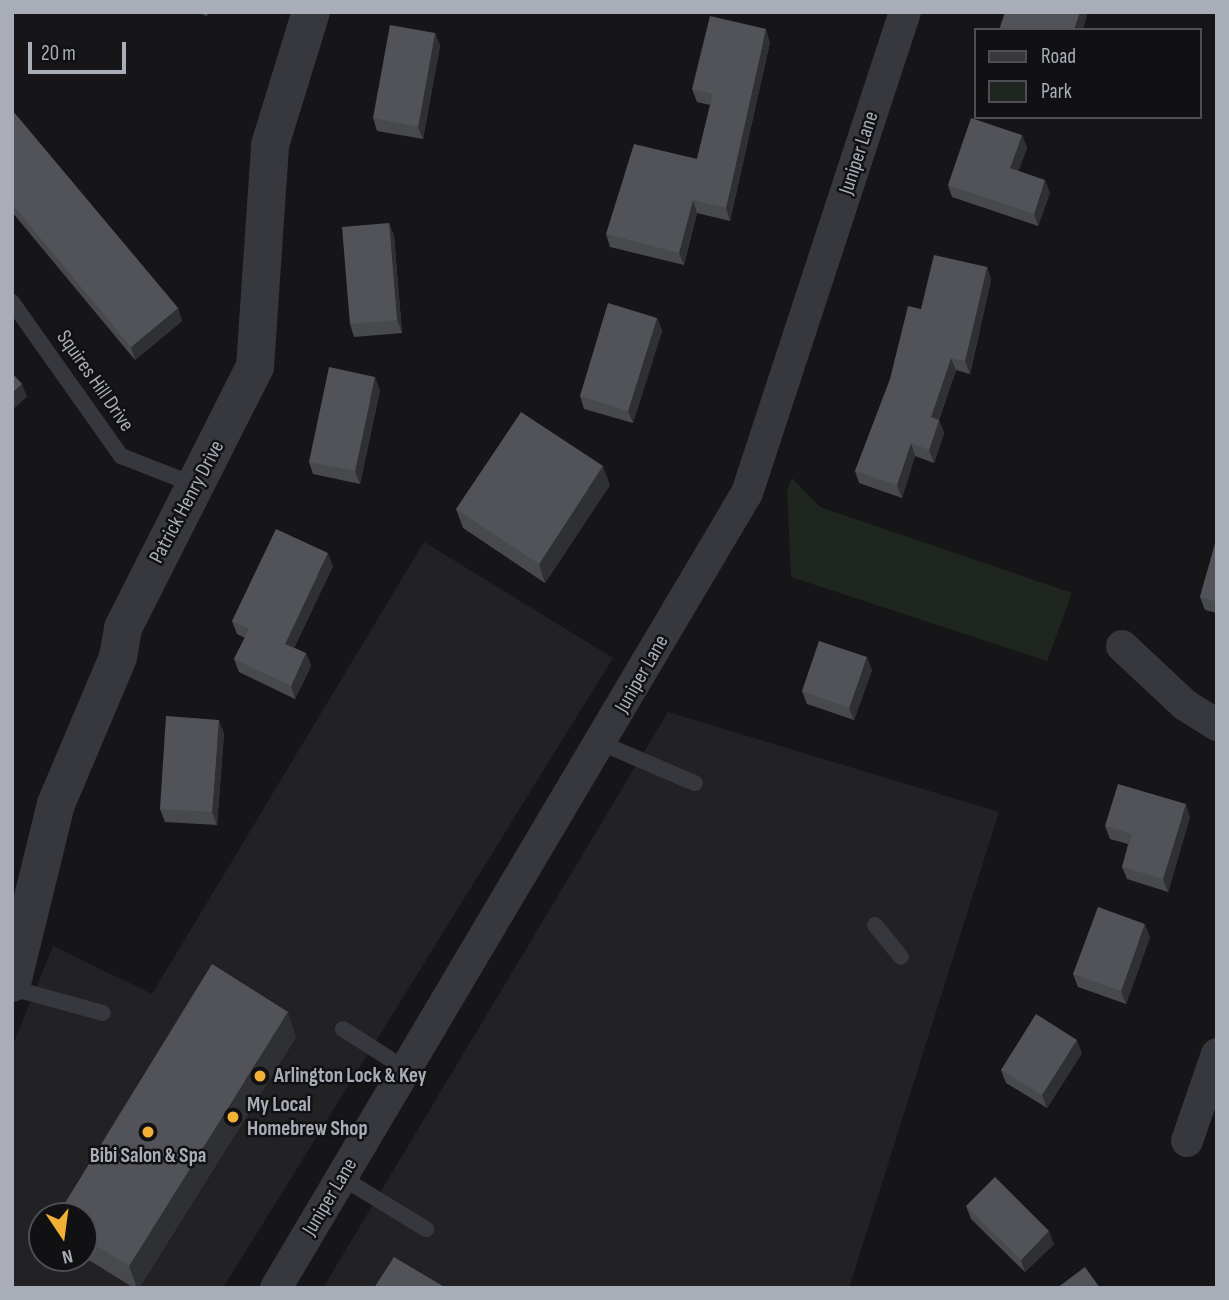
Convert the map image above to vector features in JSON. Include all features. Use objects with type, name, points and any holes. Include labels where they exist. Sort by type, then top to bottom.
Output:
[{"type":"street","name":"Patrick Henry Drive","points":[[12,986],[22,885],[118,657],[123,628],[193,484],[255,367],[270,145],[311,12]]},
{"type":"street","name":"Juniper Lane","points":[[276,1288],[747,493],[905,12]]},
{"type":"street","points":[[1122,646],[1185,705],[1217,725]]},
{"type":"street","points":[[1187,1141],[1217,1054]]},
{"type":"lane","name":"Squires Hill Drive","points":[[12,302],[121,456],[193,484]]},
{"type":"lane","points":[[601,743],[695,783]]},
{"type":"lane","points":[[875,925],[901,957]]},
{"type":"lane","points":[[12,986],[103,1013]]},
{"type":"lane","points":[[343,1029],[407,1070]]},
{"type":"lane","points":[[341,1178],[426,1228]]},
{"type":"shaded area","points":[[424,542],[613,658],[223,1288],[12,1288],[12,1047],[53,946],[152,994]]},
{"type":"shaded area","points":[[668,712],[999,812],[849,1288],[323,1288]]},
{"type":"green space","points":[[792,478],[820,507],[1072,593],[1047,661],[791,577],[787,490]]},
{"type":"building","points":[[1005,12],[1080,12],[1075,28],[1000,28]]},
{"type":"building","points":[[710,16],[766,29],[726,208],[693,200],[679,253],[606,234],[634,144],[697,159],[713,94],[692,89]]},
{"type":"building","points":[[390,25],[435,33],[418,127],[373,118]]},
{"type":"building","points":[[12,110],[178,308],[131,347],[12,204]]},
{"type":"building","points":[[971,118],[1022,135],[1010,168],[1045,180],[1034,214],[948,185]]},
{"type":"building","points":[[389,223],[397,320],[350,324],[342,227]]},
{"type":"building","points":[[934,255],[987,267],[965,361],[951,358],[931,417],[939,420],[929,450],[911,443],[897,485],[855,471],[890,379],[908,306],[921,309]]},
{"type":"building","points":[[608,303],[657,318],[628,411],[580,396]]},
{"type":"building","points":[[329,367],[375,377],[355,471],[309,462]]},
{"type":"building","points":[[12,373],[22,384],[12,393]]},
{"type":"building","points":[[521,412],[603,466],[539,564],[456,509]]},
{"type":"building","points":[[276,529],[328,553],[285,644],[306,653],[291,686],[234,659],[249,629],[232,621]]},
{"type":"building","points":[[1217,537],[1217,602],[1200,597]]},
{"type":"building","points":[[819,641],[867,657],[849,708],[802,691]]},
{"type":"building","points":[[166,716],[219,720],[212,812],[160,809]]},
{"type":"building","points":[[1118,784],[1186,804],[1163,879],[1122,867],[1132,834],[1105,826]]},
{"type":"building","points":[[1098,907],[1145,924],[1121,991],[1073,974]]},
{"type":"building","points":[[212,964],[288,1012],[129,1266],[98,1247],[98,1202],[66,1202]]},
{"type":"building","points":[[1036,1014],[1077,1040],[1042,1095],[1001,1070]]},
{"type":"building","points":[[995,1177],[1049,1231],[1021,1260],[966,1206]]},
{"type":"building","points":[[394,1257],[446,1288],[374,1288]]},
{"type":"building","points":[[1085,1267],[1100,1288],[1057,1288]]},
{"type":"place","name":"Arlington Lock & Key","points":[[260,1076]]},
{"type":"place","name":"My Local Homebrew Shop","points":[[233,1117]]},
{"type":"place","name":"Bibi Salon & Spa","points":[[148,1132]]}]
